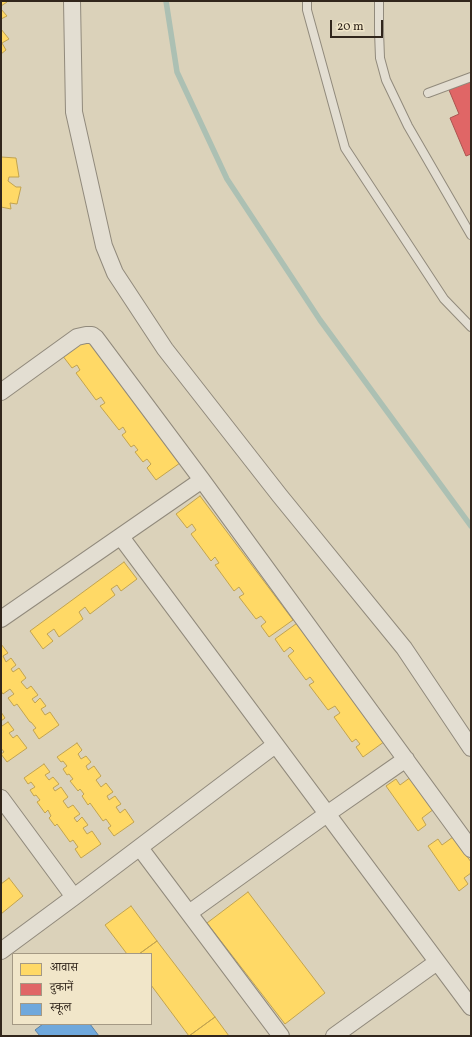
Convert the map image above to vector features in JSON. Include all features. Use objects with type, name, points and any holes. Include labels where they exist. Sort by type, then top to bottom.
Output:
[{"type":"street","points":[[72,1],[74,112],[104,246],[115,273],[165,349],[280,496],[404,648],[471,748]]},
{"type":"street","points":[[1,392],[77,337],[92,335],[96,338],[202,480],[471,849]]},
{"type":"street","points":[[1,619],[202,480]]},
{"type":"street","points":[[121,537],[471,1007]]},
{"type":"street","points":[[1,951],[140,848],[275,745]]},
{"type":"street","points":[[189,914],[406,759]]},
{"type":"street","points":[[1,798],[74,897]]},
{"type":"street","points":[[140,848],[281,1036]]},
{"type":"street","points":[[334,1036],[438,962]]},
{"type":"lane","points":[[307,1],[307,10],[345,148],[444,299],[471,327]]},
{"type":"lane","points":[[380,1],[380,58],[386,80],[408,126],[471,235]]},
{"type":"lane","points":[[428,93],[471,77]]},
{"type":"building: आवास","points":[[1,1],[5,1],[7,2],[1,6]]},
{"type":"building: आवास","points":[[1,9],[7,16],[1,19]]},
{"type":"building: आवास","points":[[1,29],[9,39],[2,43],[6,50],[1,54]]},
{"type":"building: आवास","points":[[1,157],[16,158],[19,177],[9,177],[8,181],[16,187],[21,187],[17,204],[10,203],[11,209],[1,207]]},
{"type":"building: आवास","points":[[86,338],[180,463],[156,480],[147,468],[151,464],[147,459],[143,462],[135,452],[138,450],[134,445],[131,447],[122,435],[126,432],[123,427],[119,430],[100,406],[105,403],[101,397],[96,400],[76,373],[80,370],[77,365],[72,368],[62,355]]},
{"type":"building: आवास","points":[[200,496],[293,620],[269,637],[261,626],[266,622],[261,616],[256,619],[239,597],[244,594],[239,587],[234,591],[215,565],[219,563],[215,557],[211,561],[191,534],[196,530],[192,524],[187,528],[176,514]]},
{"type":"building: आवास","points":[[124,562],[137,579],[121,591],[117,585],[111,589],[115,595],[90,614],[85,607],[79,612],[83,619],[59,637],[54,629],[47,634],[53,641],[43,649],[30,631]]},
{"type":"building: आवास","points":[[300,621],[388,739],[363,757],[356,747],[360,744],[356,739],[352,742],[334,717],[340,713],[335,706],[328,710],[309,685],[314,682],[310,677],[306,680],[288,656],[294,651],[290,647],[284,652],[275,639]]},
{"type":"building: आवास","points":[[1,644],[8,653],[3,656],[6,662],[11,658],[16,665],[11,669],[13,672],[19,668],[26,678],[21,682],[27,689],[31,686],[38,695],[32,699],[35,703],[40,698],[46,706],[41,709],[45,715],[50,712],[59,725],[39,739],[33,730],[36,728],[17,704],[14,706],[8,698],[14,694],[10,689],[3,694],[1,691]]},
{"type":"building: आवास","points":[[1,712],[5,718],[1,721]]},
{"type":"building: आवास","points":[[8,722],[14,730],[9,733],[13,738],[17,735],[27,748],[7,762],[1,754],[4,752],[1,748],[1,724],[2,726]]},
{"type":"building: आवास","points":[[77,743],[82,750],[78,754],[81,759],[86,756],[91,762],[86,766],[88,770],[94,766],[101,776],[96,780],[101,787],[106,783],[113,792],[107,796],[109,800],[115,796],[121,804],[116,807],[120,813],[125,809],[134,822],[114,836],[108,828],[111,826],[106,819],[103,821],[90,803],[88,805],[82,796],[84,794],[80,789],[78,791],[70,781],[73,779],[69,774],[67,775],[63,769],[67,766],[57,757]]},
{"type":"building: आवास","points":[[44,764],[50,772],[45,775],[49,780],[53,777],[59,784],[53,788],[55,791],[61,787],[68,797],[63,801],[68,808],[73,805],[80,814],[74,818],[77,822],[82,817],[88,825],[83,828],[87,834],[92,831],[101,844],[81,858],[75,849],[78,847],[73,840],[70,842],[57,824],[55,826],[49,818],[51,816],[48,810],[45,813],[37,802],[40,800],[36,795],[34,796],[30,790],[35,787],[31,782],[28,784],[24,778]]},
{"type":"building: आवास","points":[[411,777],[434,809],[422,818],[426,825],[418,831],[386,786],[396,779],[400,785]]},
{"type":"building: आवास","points":[[453,837],[471,862],[471,873],[464,878],[468,884],[459,891],[428,846],[438,839],[442,845]]},
{"type":"building: आवास","points":[[9,878],[23,896],[1,914],[1,884]]},
{"type":"building: आवास","points":[[248,892],[325,993],[285,1024],[207,923]]},
{"type":"building: आवास","points":[[131,906],[157,941],[140,953],[126,953],[105,925]]},
{"type":"building: आवास","points":[[157,941],[215,1017],[189,1036],[152,986],[152,953],[140,953]]},
{"type":"building: आवास","points":[[215,1017],[229,1036],[189,1036]]},
{"type":"building: दुकानें","points":[[471,81],[471,154],[466,156],[450,118],[459,114],[449,90]]},
{"type":"building: स्कूल","points":[[42,1025],[91,1025],[99,1036],[40,1036],[35,1030]]},
{"type":"waterway","points":[[166,1],[177,72],[227,179],[320,320],[471,526]]}]
